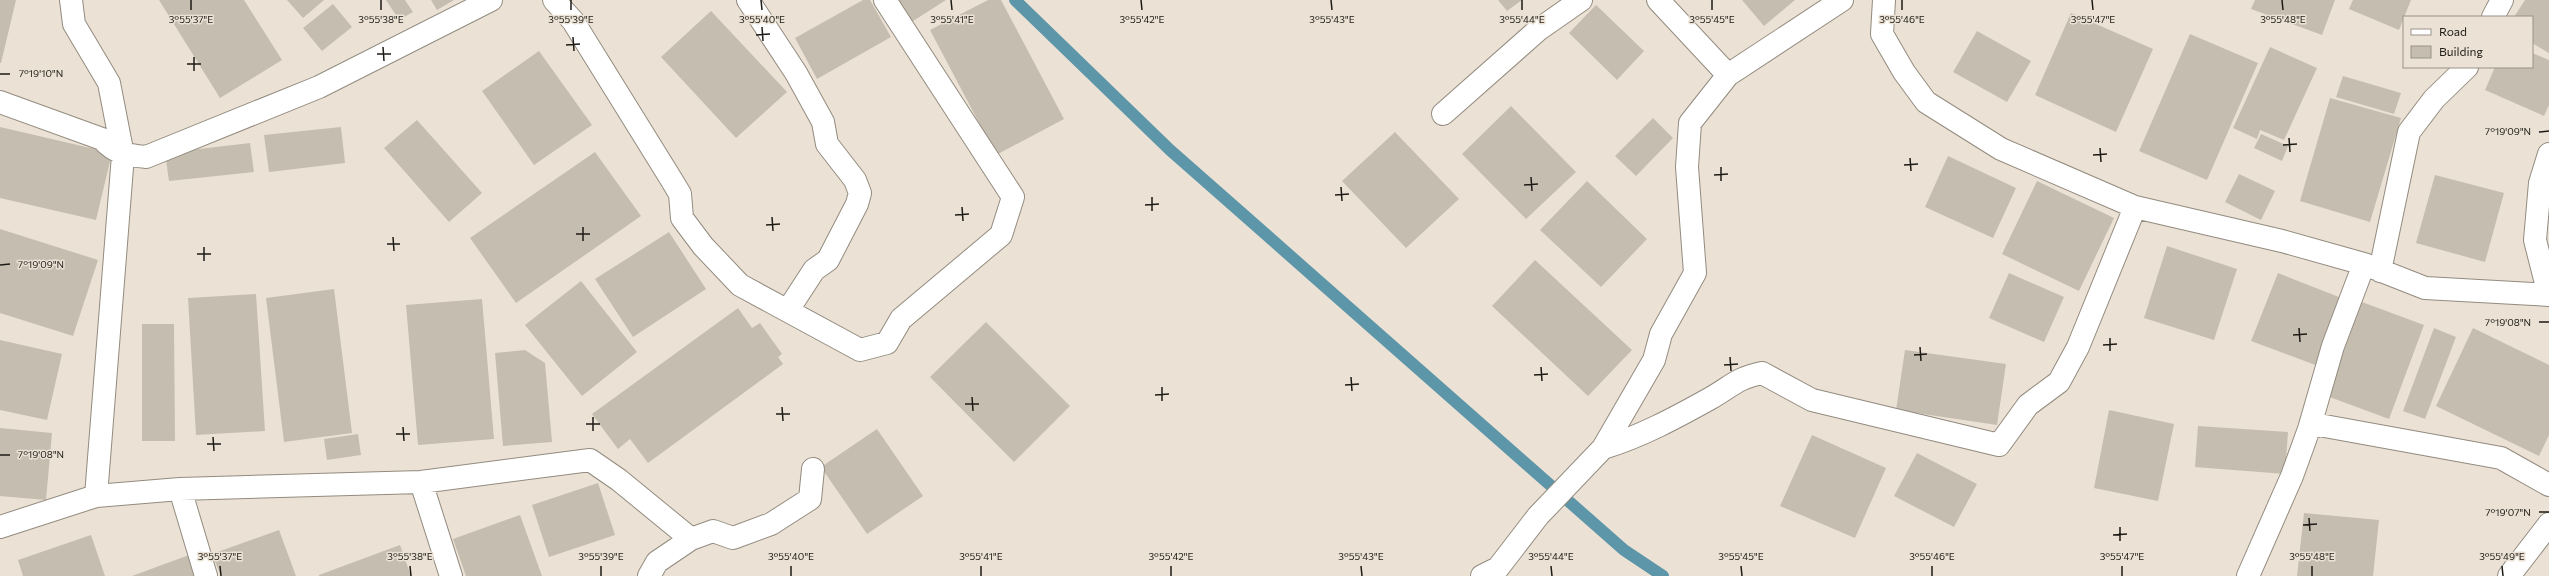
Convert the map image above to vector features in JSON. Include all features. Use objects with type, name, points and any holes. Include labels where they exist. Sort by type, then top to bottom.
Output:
[{"type":"street","points":[[70,0],[74,24],[109,83],[123,155],[96,496]]},
{"type":"street","points":[[0,102],[102,139],[111,149],[123,155],[146,157],[319,87],[491,0]]},
{"type":"street","points":[[554,0],[573,21],[680,194],[682,218],[703,246],[740,285],[860,350],[887,343],[901,319],[1001,235],[1013,197],[885,0]]},
{"type":"street","points":[[748,0],[796,72],[823,122],[827,144],[855,180],[860,193],[857,204],[828,260],[814,270],[788,310]]},
{"type":"street","points":[[1444,114],[1538,30],[1580,0]]},
{"type":"street","points":[[1658,0],[1728,75]]},
{"type":"street","points":[[1482,576],[1498,568],[1538,516],[1603,448],[1654,360],[1661,334],[1696,273],[1686,167],[1690,123],[1728,75],[1842,0]]},
{"type":"street","points":[[1884,0],[1882,34],[1904,72],[1926,102],[2001,149],[2135,207],[2282,241],[2372,267],[2425,288],[2549,295],[2535,240],[2540,183],[2549,154]]},
{"type":"street","points":[[2494,16],[2502,0]]},
{"type":"street","points":[[2248,576],[2292,476],[2310,429],[2333,346],[2372,267],[2409,132],[2434,99],[2466,68]]},
{"type":"street","points":[[1603,448],[1622,443],[1711,398],[1742,377],[1762,373],[1812,400],[1999,445],[2028,405],[2059,382],[2078,347],[2135,207]]},
{"type":"street","points":[[2310,429],[2319,425],[2501,458],[2549,485]]},
{"type":"street","points":[[0,527],[96,496],[180,489],[421,482],[590,460],[619,480],[691,539]]},
{"type":"street","points":[[649,576],[657,562],[691,539],[713,532],[733,538],[772,524],[810,499],[813,469]]},
{"type":"street","points":[[421,482],[451,576]]},
{"type":"street","points":[[180,489],[206,576]]},
{"type":"street","points":[[2509,576],[2549,524]]},
{"type":"building","points":[[0,0],[16,0],[1,63],[0,63]]},
{"type":"building","points":[[159,0],[244,0],[282,60],[220,98]]},
{"type":"building","points":[[287,0],[324,0],[303,18]]},
{"type":"building","points":[[386,0],[405,0],[413,12],[399,20]]},
{"type":"building","points":[[431,0],[454,0],[437,10]]},
{"type":"building","points":[[863,0],[870,0],[891,37],[817,79],[795,38]]},
{"type":"building","points":[[894,0],[946,0],[910,23]]},
{"type":"building","points":[[988,0],[1001,0],[1064,119],[996,155],[930,30]]},
{"type":"building","points":[[1498,0],[1522,0],[1507,11]]},
{"type":"building","points":[[1742,0],[1795,0],[1764,26]]},
{"type":"building","points":[[2255,0],[2335,0],[2322,35],[2251,9]]},
{"type":"building","points":[[2353,0],[2411,0],[2405,16],[2403,16],[2399,30],[2349,9]]},
{"type":"building","points":[[2525,0],[2549,0],[2549,53],[2533,44],[2533,16],[2515,16]]},
{"type":"building","points":[[333,4],[352,27],[322,51],[303,28]]},
{"type":"building","points":[[1596,5],[1644,51],[1617,80],[1569,33]]},
{"type":"building","points":[[711,11],[787,92],[736,138],[661,57]]},
{"type":"building","points":[[2071,13],[2153,49],[2116,132],[2035,95]]},
{"type":"building","points":[[1977,31],[2031,61],[2007,102],[1953,72]]},
{"type":"building","points":[[2190,34],[2258,63],[2207,180],[2139,151]]},
{"type":"building","points":[[2270,47],[2317,68],[2284,140],[2260,130],[2257,139],[2233,128]]},
{"type":"building","points":[[539,51],[592,125],[534,165],[482,91]]},
{"type":"building","points":[[2533,53],[2549,60],[2549,105],[2544,116],[2485,90],[2495,68],[2533,68]]},
{"type":"building","points":[[2343,76],[2401,93],[2394,114],[2336,97]]},
{"type":"building","points":[[2330,98],[2401,118],[2370,222],[2300,201]]},
{"type":"building","points":[[1511,106],[1576,172],[1526,219],[1462,154]]},
{"type":"building","points":[[1653,118],[1673,138],[1636,176],[1615,156]]},
{"type":"building","points":[[417,120],[482,193],[449,222],[384,148]]},
{"type":"building","points":[[0,127],[112,153],[96,220],[0,198]]},
{"type":"building","points":[[341,127],[345,163],[269,172],[264,135]]},
{"type":"building","points":[[1395,132],[1459,199],[1406,248],[1342,181]]},
{"type":"building","points":[[2261,134],[2288,146],[2282,161],[2254,148]]},
{"type":"building","points":[[250,143],[254,172],[169,181],[165,153]]},
{"type":"building","points":[[595,152],[641,216],[516,303],[470,238]]},
{"type":"building","points":[[1948,156],[2016,188],[1993,238],[1925,207]]},
{"type":"building","points":[[2239,174],[2275,191],[2261,220],[2225,202]]},
{"type":"building","points":[[2435,175],[2504,193],[2485,262],[2416,243]]},
{"type":"building","points":[[1587,181],[1647,239],[1601,287],[1540,230]]},
{"type":"building","points":[[2037,181],[2114,218],[2079,291],[2002,254]]},
{"type":"building","points":[[0,229],[98,260],[73,336],[0,313]]},
{"type":"building","points":[[669,232],[706,289],[633,337],[595,279]]},
{"type":"building","points":[[2167,246],[2237,269],[2214,340],[2144,318]]},
{"type":"building","points":[[1535,260],[1632,350],[1588,396],[1492,306]]},
{"type":"building","points":[[2009,273],[2064,297],[2044,342],[1989,318]]},
{"type":"building","points":[[2278,273],[2344,299],[2318,366],[2251,341]]},
{"type":"building","points":[[581,281],[637,352],[582,396],[525,325]]},
{"type":"building","points":[[334,289],[352,433],[284,442],[266,298]]},
{"type":"building","points":[[256,294],[265,431],[196,435],[188,298]]},
{"type":"building","points":[[482,299],[494,439],[418,445],[406,305]]},
{"type":"building","points":[[2362,302],[2424,325],[2389,419],[2327,396]]},
{"type":"building","points":[[738,308],[752,328],[760,323],[782,354],[778,357],[783,364],[648,463],[630,439],[618,449],[592,414]]},
{"type":"building","points":[[986,322],[1070,406],[1014,462],[930,377]]},
{"type":"building","points":[[142,324],[174,324],[175,441],[142,441]]},
{"type":"building","points":[[2434,328],[2456,337],[2425,419],[2403,411]]},
{"type":"building","points":[[2473,328],[2549,365],[2549,435],[2539,456],[2436,406]]},
{"type":"building","points":[[0,340],[62,354],[47,420],[0,410]]},
{"type":"building","points":[[525,350],[545,363],[552,442],[503,446],[495,353]]},
{"type":"building","points":[[1905,350],[2006,364],[1997,425],[1896,410]]},
{"type":"building","points":[[2109,410],[2174,424],[2158,501],[2094,488]]},
{"type":"building","points":[[2198,426],[2288,432],[2285,474],[2195,467]]},
{"type":"building","points":[[0,428],[52,433],[46,500],[0,496]]},
{"type":"building","points":[[877,429],[923,496],[867,534],[821,467]]},
{"type":"building","points":[[358,434],[361,455],[327,460],[324,439]]},
{"type":"building","points":[[1812,435],[1886,468],[1855,538],[1780,506]]},
{"type":"building","points":[[1917,453],[1977,484],[1954,527],[1894,496]]},
{"type":"building","points":[[598,483],[615,535],[549,557],[532,505]]},
{"type":"building","points":[[2304,513],[2379,520],[2373,576],[2297,576]]},
{"type":"building","points":[[520,515],[542,576],[466,576],[453,539]]},
{"type":"building","points":[[279,530],[296,576],[221,576],[212,554]]},
{"type":"building","points":[[91,535],[105,576],[23,576],[18,560]]},
{"type":"building","points":[[400,545],[411,576],[319,576],[319,575]]},
{"type":"building","points":[[189,555],[197,576],[132,576]]},
{"type":"waterway","points":[[1015,0],[1170,150],[1624,550],[1663,576]]}]
